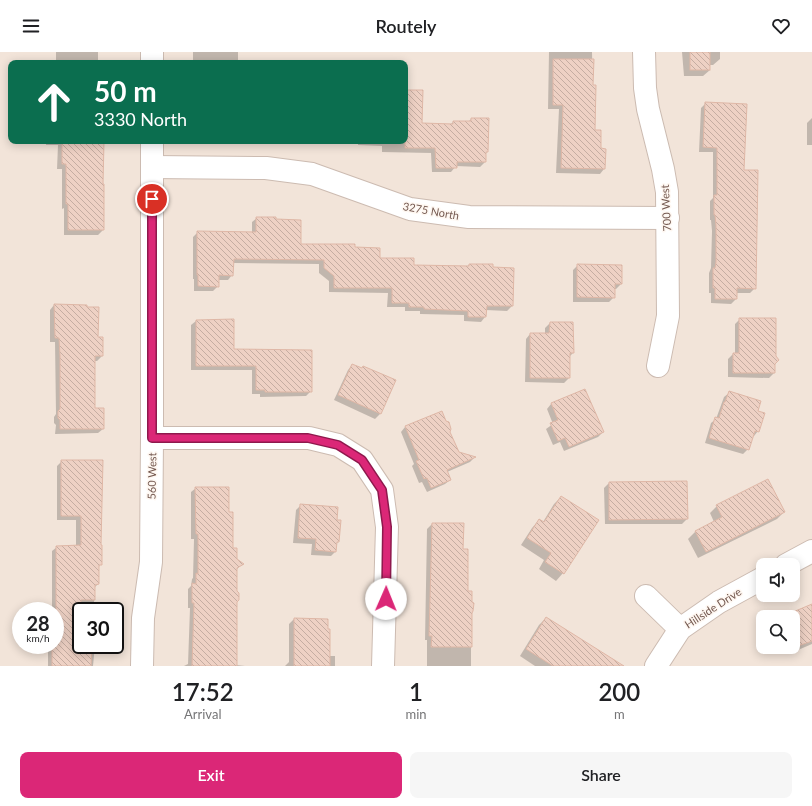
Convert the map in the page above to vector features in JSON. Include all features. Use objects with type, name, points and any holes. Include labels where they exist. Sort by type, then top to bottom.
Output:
[{"type":"street","name":"700 West","points":[[644,52],[648,109],[666,184],[668,218],[668,316],[658,366]]},
{"type":"street","name":"560 West","points":[[142,666],[143,618],[151,562],[152,144]]},
{"type":"street","name":"3275 North","points":[[152,167],[266,168],[312,174],[410,209],[469,217],[668,218]]},
{"type":"street","points":[[152,438],[308,438],[338,445],[362,460],[382,490],[387,527],[384,666]]},
{"type":"street","points":[[799,558],[812,551]]},
{"type":"street","name":"Hillside Drive","points":[[656,666],[680,629],[719,602],[756,582]]},
{"type":"street","points":[[646,596],[680,629]]},
{"type":"shaded area","points":[[0,52],[812,52],[812,666],[0,666]]},
{"type":"building","points":[[690,52],[710,52],[710,70],[690,70]]},
{"type":"building","points":[[553,59],[594,59],[593,85],[596,85],[595,130],[601,130],[601,148],[606,149],[605,169],[561,168],[563,105],[553,105]]},
{"type":"building","points":[[408,90],[423,90],[422,123],[453,124],[453,121],[471,121],[471,118],[489,118],[488,152],[486,152],[486,162],[457,162],[457,168],[436,168],[435,148],[405,148],[405,144],[408,144]]},
{"type":"building","points":[[705,102],[747,104],[744,170],[758,170],[756,289],[737,288],[737,299],[715,299],[715,288],[713,288],[713,268],[715,268],[716,262],[714,195],[717,195],[717,148],[703,147]]},
{"type":"building","points":[[62,144],[104,144],[104,230],[68,230],[68,204],[66,204],[66,164],[62,164]]},
{"type":"building","points":[[256,217],[276,217],[276,219],[301,220],[301,244],[355,244],[355,247],[380,248],[380,258],[414,258],[414,265],[469,266],[469,264],[493,264],[493,267],[514,268],[513,306],[487,306],[486,317],[468,317],[468,311],[424,309],[424,307],[409,307],[409,303],[392,303],[392,288],[334,288],[334,276],[324,268],[324,260],[234,259],[233,276],[219,275],[219,287],[198,286],[197,231],[256,232]]},
{"type":"building","points":[[577,264],[622,265],[622,284],[615,284],[615,298],[577,297]]},
{"type":"building","points":[[54,304],[99,307],[98,337],[103,337],[103,356],[95,356],[95,408],[104,408],[104,429],[60,429],[58,411],[60,409],[60,356],[59,338],[55,338]]},
{"type":"building","points":[[739,318],[776,318],[776,356],[779,360],[775,364],[775,373],[733,373],[733,353],[739,353]]},
{"type":"building","points":[[234,319],[234,349],[312,350],[312,392],[265,392],[265,390],[256,390],[256,366],[196,366],[196,320]]},
{"type":"building","points":[[550,322],[573,322],[574,353],[570,353],[570,378],[530,378],[530,333],[549,333]]},
{"type":"building","points":[[352,364],[362,368],[363,366],[396,380],[381,414],[338,395]]},
{"type":"building","points":[[585,389],[604,432],[569,447],[565,438],[558,441],[550,423],[558,420],[551,403]]},
{"type":"building","points":[[729,391],[761,401],[758,411],[765,413],[759,432],[755,431],[749,450],[709,438],[715,417],[719,418]]},
{"type":"building","points":[[442,411],[446,421],[449,422],[451,429],[450,432],[459,452],[476,457],[447,470],[451,480],[431,488],[427,478],[424,479],[416,461],[419,460],[405,426]]},
{"type":"building","points":[[61,460],[103,460],[102,565],[99,565],[99,584],[95,585],[95,600],[81,600],[81,602],[72,602],[72,654],[92,654],[91,666],[52,666],[52,654],[64,654],[64,602],[56,602],[56,546],[81,545],[81,516],[61,516]]},
{"type":"building","points":[[768,479],[785,512],[706,552],[695,531],[722,517],[716,505]]},
{"type":"building","points":[[687,481],[688,519],[609,520],[609,482]]},
{"type":"building","points":[[195,487],[229,487],[229,512],[233,512],[233,548],[237,548],[237,559],[244,564],[237,568],[237,591],[239,593],[239,600],[237,602],[237,666],[192,666],[194,603],[192,603],[192,583],[196,584],[196,573],[198,574],[198,534],[196,534]]},
{"type":"building","points":[[561,496],[599,520],[564,574],[545,562],[551,553],[527,538],[539,519],[544,522]]},
{"type":"building","points":[[300,504],[338,507],[337,520],[341,520],[339,542],[337,542],[336,552],[315,550],[316,539],[298,538]]},
{"type":"building","points":[[432,523],[464,523],[463,549],[468,549],[468,591],[472,591],[472,602],[474,603],[472,613],[472,647],[431,647],[432,636],[429,636]]},
{"type":"building","points":[[812,604],[812,641],[800,645],[800,610],[798,610]]},
{"type":"building","points":[[546,617],[624,666],[553,666],[526,649]]},
{"type":"building","points":[[294,618],[328,619],[328,629],[330,629],[330,666],[294,666]]},
{"type":"route","points":[[152,199],[152,438],[308,438],[338,445],[362,460],[382,490],[387,527],[386,599]]}]
